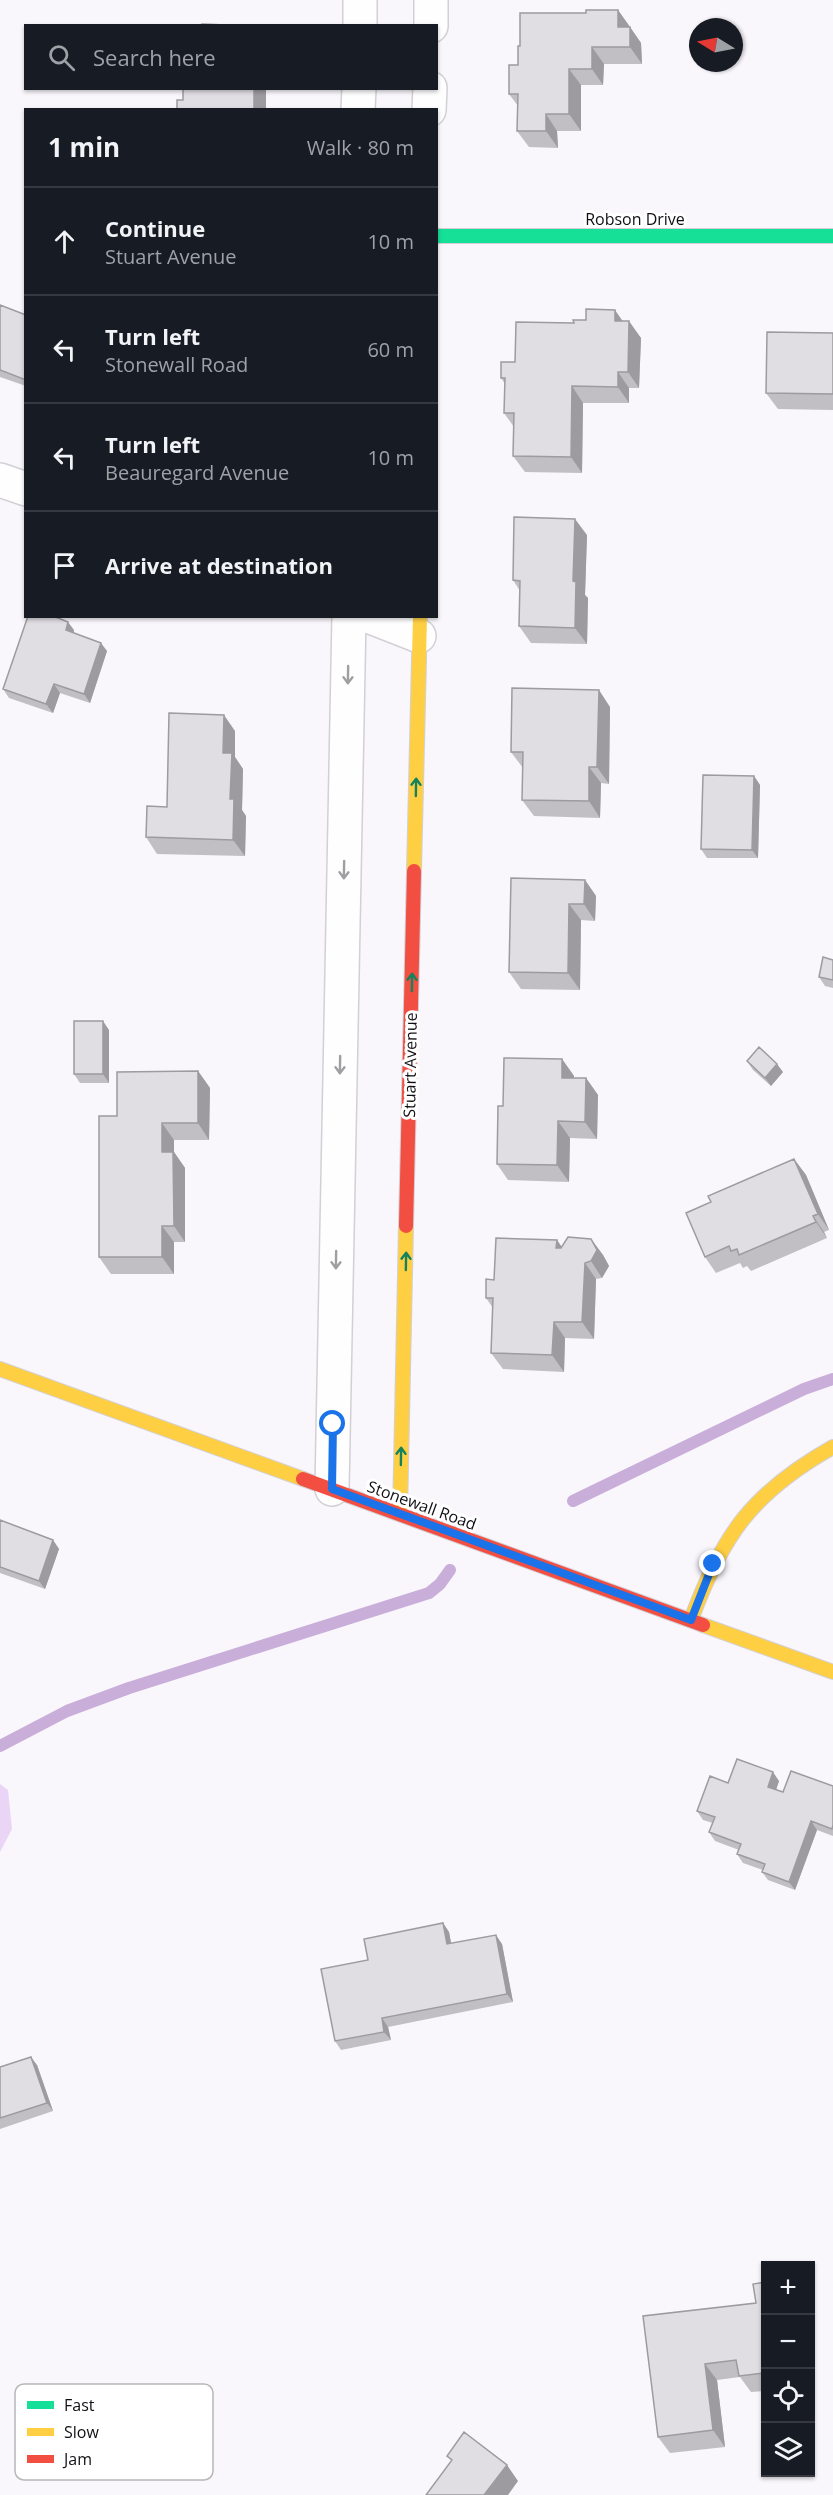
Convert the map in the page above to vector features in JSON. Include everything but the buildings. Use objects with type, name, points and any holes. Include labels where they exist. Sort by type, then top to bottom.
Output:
[{"type":"street","points":[[360,0],[360,24]]},
{"type":"street","points":[[431,0],[431,24]]},
{"type":"street","points":[[358,108],[359,90]]},
{"type":"street","points":[[429,108],[430,90]]},
{"type":"street","name":"Robson Drive","points":[[438,236],[833,236]]},
{"type":"street","points":[[0,480],[24,488]]},
{"type":"street","points":[[332,1489],[349,618]]},
{"type":"street","points":[[378,618],[420,626]]},
{"type":"street","name":"Stuart Avenue","points":[[400,1514],[420,626]]},
{"type":"street","name":"Stonewall Road","points":[[0,1369],[833,1671]]},
{"type":"street","points":[[691,1620],[713,1564],[735,1529],[768,1491],[804,1463],[833,1447]]},
{"type":"shaded area","points":[[0,1784],[8,1790],[12,1829],[0,1852]]},
{"type":"waterway","points":[[573,1501],[804,1389],[833,1379]]},
{"type":"waterway","points":[[0,1746],[67,1711],[129,1688],[429,1593],[440,1584],[450,1570]]},
{"type":"traffic: fast","points":[[438,236],[833,236]]},
{"type":"traffic: slow","points":[[414,871],[420,618]]},
{"type":"traffic: slow","points":[[400,1514],[406,1226]]},
{"type":"traffic: slow","points":[[0,1369],[303,1479]]},
{"type":"traffic: slow","points":[[691,1620],[715,1563],[744,1518],[781,1481],[833,1447]]},
{"type":"traffic: slow","points":[[703,1625],[833,1672]]},
{"type":"traffic: jam","points":[[406,1226],[414,871]]},
{"type":"traffic: jam","points":[[303,1479],[703,1625]]},
{"type":"route","points":[[333,1424],[332,1489],[691,1620],[713,1564]]}]
